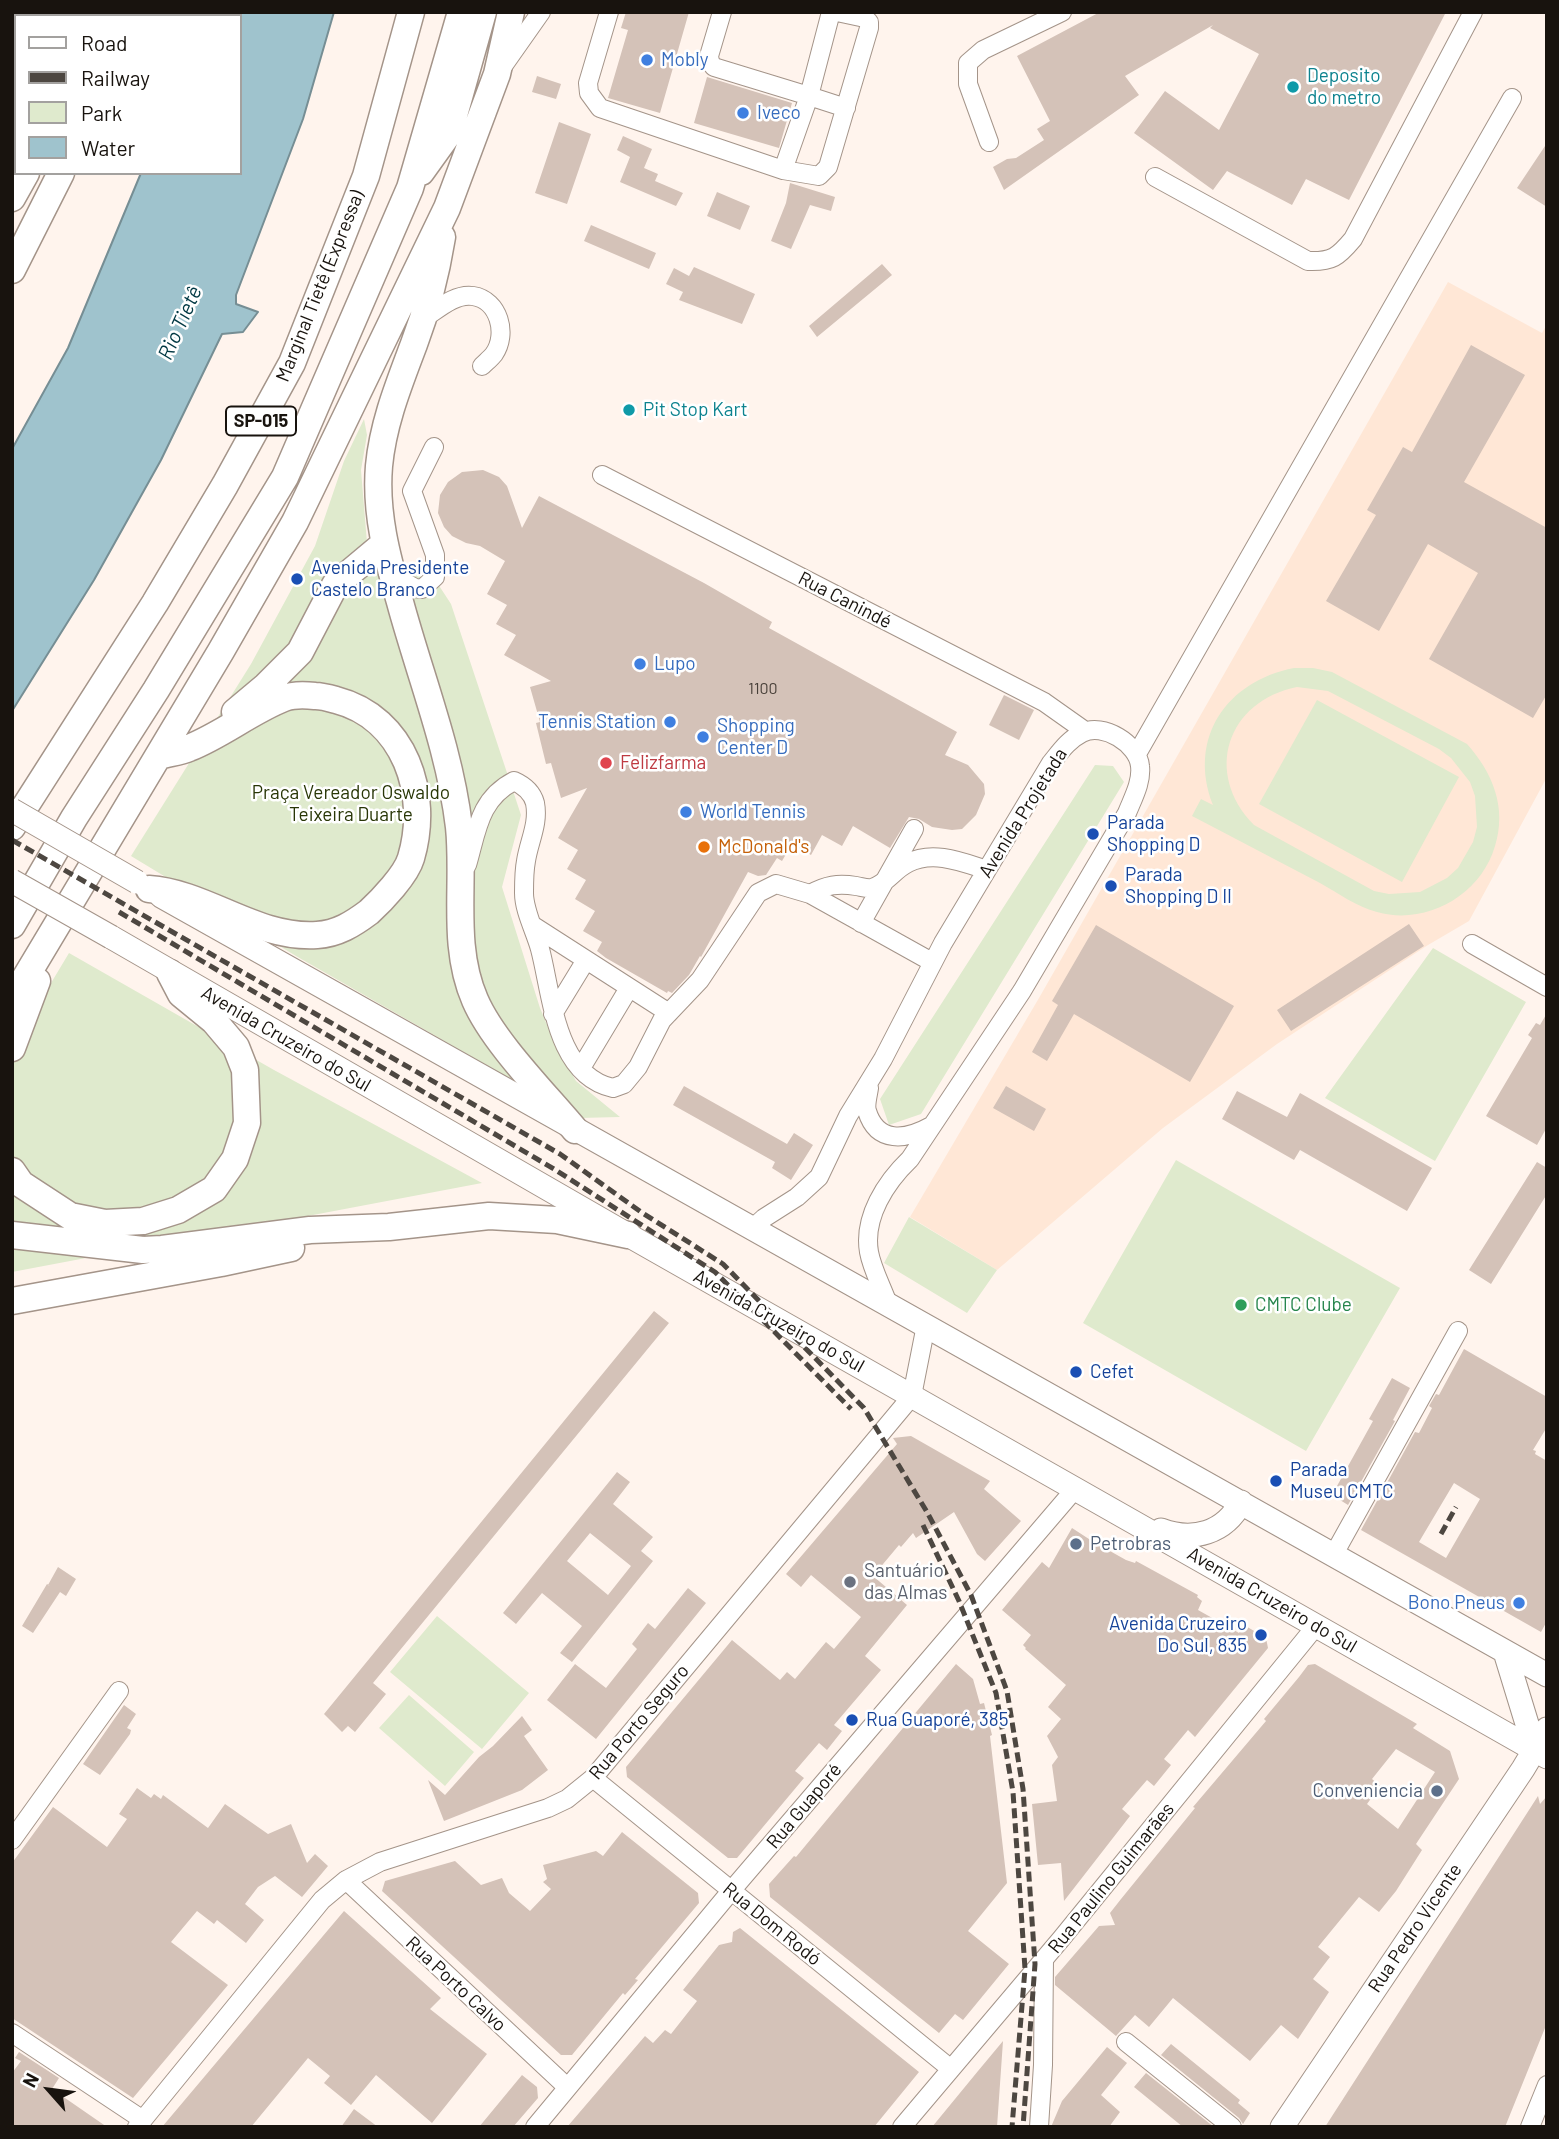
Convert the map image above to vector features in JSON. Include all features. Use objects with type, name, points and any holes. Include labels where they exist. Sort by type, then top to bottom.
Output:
[{"type":"highway","name":"Marginal Tietê (Expressa)","points":[[12,827],[155,603],[225,485],[292,363],[366,176],[411,12]]},
{"type":"highway","points":[[12,925],[285,477],[410,188],[461,12]]},
{"type":"highway","points":[[410,188],[449,134],[483,12]]},
{"type":"highway","points":[[12,1000],[159,756],[295,522],[447,208],[497,74],[511,12]]},
{"type":"highway","points":[[12,198],[25,175]]},
{"type":"highway","points":[[12,270],[60,175]]},
{"type":"highway","points":[[447,208],[436,276],[387,420],[379,467],[384,544],[447,761],[458,826],[459,925],[462,950],[475,1000],[486,1021],[575,1130]]},
{"type":"highway","points":[[219,732],[230,716],[266,686],[300,652],[335,585],[384,544]]},
{"type":"highway","points":[[143,886],[169,891],[233,917],[283,933],[318,936],[349,927],[383,900],[411,861],[418,817],[415,785],[398,744],[381,724],[355,705],[318,695],[286,697],[188,748],[159,756]]},
{"type":"highway","points":[[12,1048],[41,969],[41,954]]},
{"type":"highway","points":[[12,1171],[21,1184],[70,1216],[105,1223],[143,1221],[178,1210],[214,1189],[235,1159],[247,1124],[245,1070],[236,1047],[214,1021],[181,994],[170,973]]},
{"type":"highway","points":[[12,1235],[143,1250],[205,1245],[310,1230],[389,1227],[501,1217],[557,1220],[628,1236]]},
{"type":"highway","points":[[12,1301],[221,1263],[389,1227]]},
{"type":"main road","points":[[12,810],[575,1130],[1547,1675]]},
{"type":"main road","name":"Avenida Cruzeiro do Sul","points":[[12,881],[628,1236],[1541,1754]]},
{"type":"main road","points":[[1144,1528],[1181,1536],[1203,1534],[1223,1525],[1241,1502]]},
{"type":"main road","points":[[1505,1652],[1541,1754]]},
{"type":"main road","name":"Rua Pedro Vicente","points":[[1282,2127],[1541,1754],[1547,1728]]},
{"type":"street","points":[[497,74],[541,12]]},
{"type":"street","points":[[609,12],[588,83],[590,93],[600,107],[783,170],[819,176],[825,172],[846,108],[869,22],[865,18],[837,12]]},
{"type":"street","points":[[722,12],[709,56],[714,67],[846,108]]},
{"type":"street","points":[[783,170],[809,96],[831,12]]},
{"type":"street","points":[[989,142],[968,83],[968,64],[983,50],[1062,12]]},
{"type":"street","points":[[1155,177],[1308,261],[1325,262],[1340,255],[1353,239],[1473,12]]},
{"type":"street","points":[[888,1304],[869,1252],[868,1228],[891,1177],[910,1159],[1022,992],[1111,842],[1138,786],[1141,768],[1138,752],[1512,98]]},
{"type":"street","points":[[423,319],[455,299],[472,296],[486,301],[493,309],[502,330],[495,353],[482,366]]},
{"type":"street","points":[[393,576],[422,589],[435,578],[435,555],[412,491],[434,447]]},
{"type":"street","name":"Rua Canindé","points":[[602,475],[1044,702],[1085,731]]},
{"type":"street","name":"Avenida Projetada","points":[[752,1229],[797,1197],[819,1177],[848,1116],[870,1082],[932,962],[1051,764],[1069,741],[1085,731],[1098,731],[1126,742],[1138,752]]},
{"type":"street","points":[[460,892],[481,815],[491,796],[514,781],[524,785],[534,801],[536,823],[526,860],[523,896],[540,950],[553,1014],[575,1063],[604,1086],[613,1088],[624,1084],[638,1067],[662,1020],[700,980],[758,894],[776,884],[810,894],[932,962]]},
{"type":"street","points":[[861,923],[914,829]]},
{"type":"street","points":[[810,894],[823,886],[840,883],[868,889],[882,883],[908,862],[935,857],[957,860],[987,870]]},
{"type":"street","points":[[532,926],[669,1013]]},
{"type":"street","points":[[1472,944],[1547,987]]},
{"type":"street","points":[[553,1014],[586,960]]},
{"type":"street","points":[[581,1068],[629,988]]},
{"type":"street","points":[[870,1082],[866,1109],[877,1128],[888,1137],[904,1137],[933,1125]]},
{"type":"street","name":"Rua Porto Seguro","points":[[140,2124],[322,1900],[346,1880],[380,1862],[548,1808],[567,1799],[593,1778],[912,1396],[926,1325]]},
{"type":"street","points":[[1334,1554],[1458,1331]]},
{"type":"street","name":"Rua Guaporé","points":[[535,2127],[731,1891],[1075,1489]]},
{"type":"street","name":"Rua Paulino Guimarães","points":[[902,2127],[1044,1959],[1316,1626]]},
{"type":"street","points":[[12,1840],[119,1691]]},
{"type":"street","name":"Rua Dom Rodó","points":[[593,1778],[951,2069]]},
{"type":"street","name":"Rua Porto Calvo","points":[[346,1880],[567,2087]]},
{"type":"street","points":[[1039,2127],[1043,2065],[1044,1959]]},
{"type":"street","points":[[12,2033],[140,2124]]},
{"type":"street","points":[[1126,2042],[1232,2127]]},
{"type":"street","points":[[1530,2127],[1547,2085]]},
{"type":"shaded area","points":[[1448,282],[1542,333],[1547,324],[1547,777],[1469,921],[1277,1044],[1163,1128],[997,1270],[910,1217],[1039,998]]},
{"type":"green space","name":"Praça Vereador Oswaldo Teixeira Duarte","points":[[364,419],[367,435],[361,470],[367,543],[436,581],[451,604],[521,815],[502,887],[540,1008],[555,1044],[576,1081],[620,1117],[579,1118],[296,956],[131,856],[251,664],[315,546],[344,461]]},
{"type":"green space","points":[[1294,668],[1332,672],[1467,744],[1484,767],[1498,805],[1495,846],[1478,879],[1449,903],[1432,910],[1396,915],[1377,912],[1355,903],[1192,816],[1201,799],[1213,805],[1206,780],[1205,757],[1219,716],[1232,699],[1249,685]],"holes":[[[1297,687],[1328,691],[1439,749],[1451,758],[1470,782],[1475,796],[1477,827],[1473,842],[1458,868],[1447,878],[1420,892],[1389,894],[1374,891],[1254,825],[1238,805],[1229,783],[1227,762],[1230,742],[1239,723],[1254,707],[1273,695]]]},
{"type":"green space","points":[[1317,700],[1459,777],[1402,882],[1259,804]]},
{"type":"green space","points":[[1095,765],[1113,766],[1124,782],[921,1114],[889,1125],[880,1099]]},
{"type":"green space","points":[[1433,948],[1526,1002],[1435,1161],[1325,1098]]},
{"type":"green space","points":[[69,953],[274,1070],[482,1183],[12,1272],[12,1048]]},
{"type":"green space","name":"CMTC Clube","points":[[1176,1160],[1400,1288],[1306,1451],[1083,1323]]},
{"type":"green space","points":[[909,1217],[997,1270],[967,1313],[884,1263]]},
{"type":"green space","points":[[437,1616],[529,1693],[482,1749],[390,1672]]},
{"type":"green space","points":[[409,1695],[474,1752],[445,1786],[379,1728]]},
{"type":"water","name":"Rio Tietê","points":[[334,12],[303,119],[236,295],[236,304],[258,312],[243,332],[222,334],[161,460],[94,580],[12,711],[12,449],[68,348],[140,175],[242,175],[242,14],[202,14]]},
{"type":"building","name":"Mobly","points":[[626,12],[689,12],[660,113],[608,98],[628,30],[621,28]]},
{"type":"building","points":[[1100,12],[1446,12],[1349,200],[1306,179],[1292,205],[1227,171],[1213,190],[1134,133],[1165,91],[1219,130],[1259,54],[1210,28],[1213,25],[1125,76],[1139,95],[1004,190],[993,167],[1007,159],[1016,158],[1044,140],[1037,129],[1050,121],[1017,56]]},
{"type":"building","points":[[537,76],[561,84],[556,99],[532,92]]},
{"type":"building","name":"Iveco","points":[[707,77],[792,103],[779,148],[694,123]]},
{"type":"building","points":[[559,122],[591,134],[567,204],[535,193]]},
{"type":"building","points":[[623,136],[652,149],[644,168],[658,174],[655,181],[683,193],[676,206],[620,182],[630,157],[617,150]]},
{"type":"building","points":[[1547,143],[1547,207],[1517,188]]},
{"type":"building","points":[[790,183],[835,197],[831,211],[810,205],[791,249],[771,241],[786,203]]},
{"type":"building","points":[[717,192],[750,206],[740,230],[707,216]]},
{"type":"building","points":[[591,225],[656,253],[649,269],[584,241]]},
{"type":"building","points":[[882,264],[892,275],[817,337],[809,326]]},
{"type":"building","points":[[694,267],[755,294],[742,324],[679,300],[683,292],[666,284],[674,268],[689,276]]},
{"type":"building","points":[[1471,345],[1525,375],[1464,482],[1547,528],[1547,694],[1533,718],[1429,659],[1478,573],[1428,544],[1379,631],[1326,601],[1376,515],[1367,510],[1403,447],[1412,452]]},
{"type":"building","points":[[483,470],[499,477],[507,486],[522,528],[539,496],[704,583],[772,622],[769,628],[957,732],[945,755],[968,765],[984,784],[985,794],[976,815],[962,829],[952,830],[932,827],[919,819],[909,817],[890,848],[853,826],[842,846],[822,835],[811,855],[792,844],[782,861],[777,858],[766,875],[758,876],[748,872],[701,957],[672,993],[667,993],[606,958],[597,951],[602,942],[583,931],[595,911],[575,899],[586,880],[567,869],[578,850],[558,838],[587,788],[561,798],[551,763],[546,764],[536,723],[540,722],[530,687],[551,681],[504,655],[516,635],[496,624],[507,605],[487,594],[505,561],[480,546],[452,536],[444,527],[438,513],[440,495],[448,482],[462,472]]},
{"type":"building","points":[[1004,695],[1034,710],[1019,740],[989,725]]},
{"type":"building","points":[[1409,924],[1424,946],[1291,1031],[1277,1010]]},
{"type":"building","points":[[1096,925],[1234,1006],[1190,1082],[1074,1014],[1047,1061],[1032,1052],[1058,1005],[1052,1001]]},
{"type":"building","points":[[1547,1013],[1547,1127],[1537,1145],[1486,1116],[1532,1038],[1528,1035],[1536,1023],[1540,1025]]},
{"type":"building","points":[[684,1086],[787,1144],[794,1133],[813,1145],[791,1180],[772,1168],[775,1162],[673,1105]]},
{"type":"building","points":[[1006,1086],[1046,1109],[1034,1131],[993,1108]]},
{"type":"building","points":[[1237,1091],[1287,1117],[1300,1093],[1432,1168],[1407,1211],[1300,1150],[1294,1160],[1222,1119]]},
{"type":"building","points":[[1537,1162],[1547,1168],[1547,1194],[1491,1284],[1469,1270]]},
{"type":"building","points":[[654,1311],[669,1323],[373,1683],[386,1694],[355,1732],[348,1726],[342,1732],[324,1714]]},
{"type":"building","points":[[1464,1349],[1547,1397],[1547,1427],[1533,1450],[1547,1461],[1547,1621],[1541,1632],[1361,1530],[1415,1432],[1419,1433],[1432,1408],[1429,1406],[1436,1394],[1439,1395]],"holes":[[[1454,1483],[1480,1499],[1446,1558],[1419,1542]]]},
{"type":"building","points":[[1392,1378],[1410,1388],[1393,1420],[1395,1421],[1348,1505],[1332,1495],[1373,1421],[1369,1419]]},
{"type":"building","points":[[911,1436],[990,1481],[984,1489],[1021,1521],[985,1561],[977,1554],[954,1512],[916,1538],[913,1533],[901,1547],[899,1545],[873,1576],[907,1605],[865,1656],[881,1670],[834,1725],[842,1731],[827,1750],[819,1743],[795,1771],[804,1778],[737,1858],[728,1858],[627,1777],[626,1767],[732,1640],[780,1680],[787,1672],[795,1679],[826,1642],[834,1649],[861,1617],[811,1575],[801,1587],[786,1574],[897,1444],[893,1438]]},
{"type":"building","points":[[617,1472],[630,1482],[613,1504],[653,1537],[641,1551],[653,1561],[572,1662],[560,1653],[582,1626],[542,1593],[516,1624],[503,1613]],"holes":[[[590,1533],[631,1566],[608,1595],[567,1561]]]},
{"type":"building","points":[[1072,1528],[1126,1560],[1136,1561],[1198,1595],[1202,1601],[1198,1610],[1239,1633],[1244,1625],[1266,1638],[1268,1648],[1195,1737],[1188,1730],[1164,1759],[1171,1765],[1154,1786],[1147,1780],[1122,1809],[1130,1816],[1064,1901],[1061,1863],[1038,1865],[1032,1804],[1057,1801],[1052,1765],[1058,1757],[1047,1736],[1061,1719],[1048,1707],[1066,1685],[1025,1649],[1023,1645],[1031,1635],[1002,1610],[1042,1562],[1049,1568]]},
{"type":"building","points":[[58,1567],[76,1579],[66,1596],[60,1592],[33,1633],[22,1626]]},
{"type":"building","points":[[688,1588],[706,1603],[596,1739],[547,1700],[575,1664],[606,1688],[637,1649],[632,1644],[648,1623],[655,1629]]},
{"type":"building","points":[[956,1664],[973,1679],[980,1704],[984,1703],[992,1735],[1007,1883],[968,1931],[1009,1964],[963,2020],[955,2014],[939,2033],[770,1897],[769,1884],[794,1856],[796,1857]]},
{"type":"building","points":[[1315,1664],[1417,1724],[1413,1728],[1450,1751],[1459,1779],[1416,1844],[1422,1850],[1379,1912],[1359,1897],[1318,1947],[1330,1957],[1313,1979],[1329,1992],[1298,2039],[1281,2025],[1250,2061],[1173,1998],[1149,2027],[1135,2015],[1116,2036],[1055,1985],[1055,1977],[1099,1926],[1115,1925],[1110,1913],[1195,1808],[1193,1807],[1266,1721],[1264,1719],[1308,1665]],"holes":[[[1396,1749],[1435,1772],[1398,1829],[1367,1804],[1380,1786],[1372,1779]]]},
{"type":"building","points":[[124,1705],[136,1714],[127,1728],[131,1730],[130,1734],[100,1775],[83,1764]]},
{"type":"building","points":[[522,1716],[532,1730],[524,1736],[548,1770],[522,1790],[444,1821],[428,1780],[445,1795],[479,1757]]},
{"type":"building","points":[[137,1788],[151,1798],[154,1794],[161,1799],[163,1795],[208,1828],[225,1804],[268,1834],[291,1824],[307,1863],[315,1854],[328,1866],[302,1897],[275,1876],[258,1887],[245,1904],[264,1920],[246,1943],[217,1920],[214,1924],[197,1911],[171,1942],[228,1985],[133,2098],[12,2018],[12,1863],[53,1807],[107,1847],[127,1819],[119,1814]]},
{"type":"building","points":[[1538,1796],[1540,1804],[1547,1796],[1547,2023],[1505,2127],[1325,2127]]},
{"type":"building","points":[[622,1832],[698,1893],[699,1903],[635,1979],[638,1980],[625,1995],[623,1993],[572,2055],[561,2055],[382,1891],[385,1881],[455,1861],[481,1885],[502,1878],[509,1893],[530,1911],[551,1889],[543,1882],[547,1879],[543,1865],[596,1851],[603,1856]]},
{"type":"building","points":[[344,1911],[441,1998],[430,2009],[487,2054],[432,2123],[376,2075],[351,2105],[324,2083],[330,2076],[308,2058],[251,2127],[162,2127]]},
{"type":"building","points":[[740,1928],[919,2072],[874,2127],[567,2127],[645,2036],[653,2043],[665,2030],[671,2034],[697,2001],[683,1990],[719,1945],[732,1942],[733,1932]]},
{"type":"building","points":[[1003,2041],[997,2127],[932,2127],[978,2071]]},
{"type":"building","points":[[1171,2044],[1240,2100],[1238,2103],[1250,2113],[1243,2124],[1161,2055]]},
{"type":"building","points":[[1107,2047],[1127,2063],[1101,2095],[1120,2112],[1109,2127],[1051,2127],[1062,2101]]},
{"type":"building","points":[[19,2052],[59,2078],[52,2089],[107,2127],[12,2127],[12,2073],[21,2061],[15,2058]]},
{"type":"building","points":[[1146,2073],[1214,2127],[1183,2127],[1134,2087]]},
{"type":"building","points":[[522,2075],[537,2087],[538,2098],[513,2127],[479,2127]]},
{"type":"building","points":[[354,2109],[378,2127],[341,2127]]},
{"type":"railway","points":[[12,840],[560,1154],[641,1212],[723,1264],[864,1408],[927,1512],[971,1595],[1007,1691],[1023,1789],[1035,1964],[1023,2127]]},
{"type":"railway","points":[[119,912],[554,1169],[715,1272],[851,1409]]},
{"type":"railway","points":[[1441,1534],[1456,1507]]},
{"type":"railway","points":[[923,1525],[959,1601],[996,1693],[1013,1792],[1025,1969],[1012,2127]]},
{"type":"place","name":"Mobly","points":[[647,60]]},
{"type":"place","name":"Deposito do metro","points":[[1293,87]]},
{"type":"place","name":"Iveco","points":[[743,113]]},
{"type":"place","name":"Pit Stop Kart","points":[[629,410]]},
{"type":"place","name":"Avenida Presidente Castelo Branco","points":[[297,579]]},
{"type":"place","name":"Lupo","points":[[640,664]]},
{"type":"place","name":"Tennis Station","points":[[670,722]]},
{"type":"place","name":"Shopping Center D","points":[[703,737]]},
{"type":"place","name":"Felizfarma","points":[[606,763]]},
{"type":"place","name":"World Tennis","points":[[686,812]]},
{"type":"place","name":"Parada Shopping D","points":[[1093,834]]},
{"type":"place","name":"McDonald's","points":[[704,847]]},
{"type":"place","name":"Parada Shopping D II","points":[[1111,886]]},
{"type":"place","name":"CMTC Clube","points":[[1241,1305]]},
{"type":"place","name":"Cefet","points":[[1076,1372]]},
{"type":"place","name":"Parada Museu CMTC","points":[[1276,1481]]},
{"type":"place","name":"Petrobras","points":[[1076,1544]]},
{"type":"place","name":"Santuário das Almas","points":[[850,1582]]},
{"type":"place","name":"Bono Pneus","points":[[1519,1603]]},
{"type":"place","name":"Avenida Cruzeiro Do Sul, 835","points":[[1261,1635]]},
{"type":"place","name":"Rua Guaporé, 385","points":[[852,1720]]},
{"type":"place","name":"Conveniencia","points":[[1437,1791]]}]
